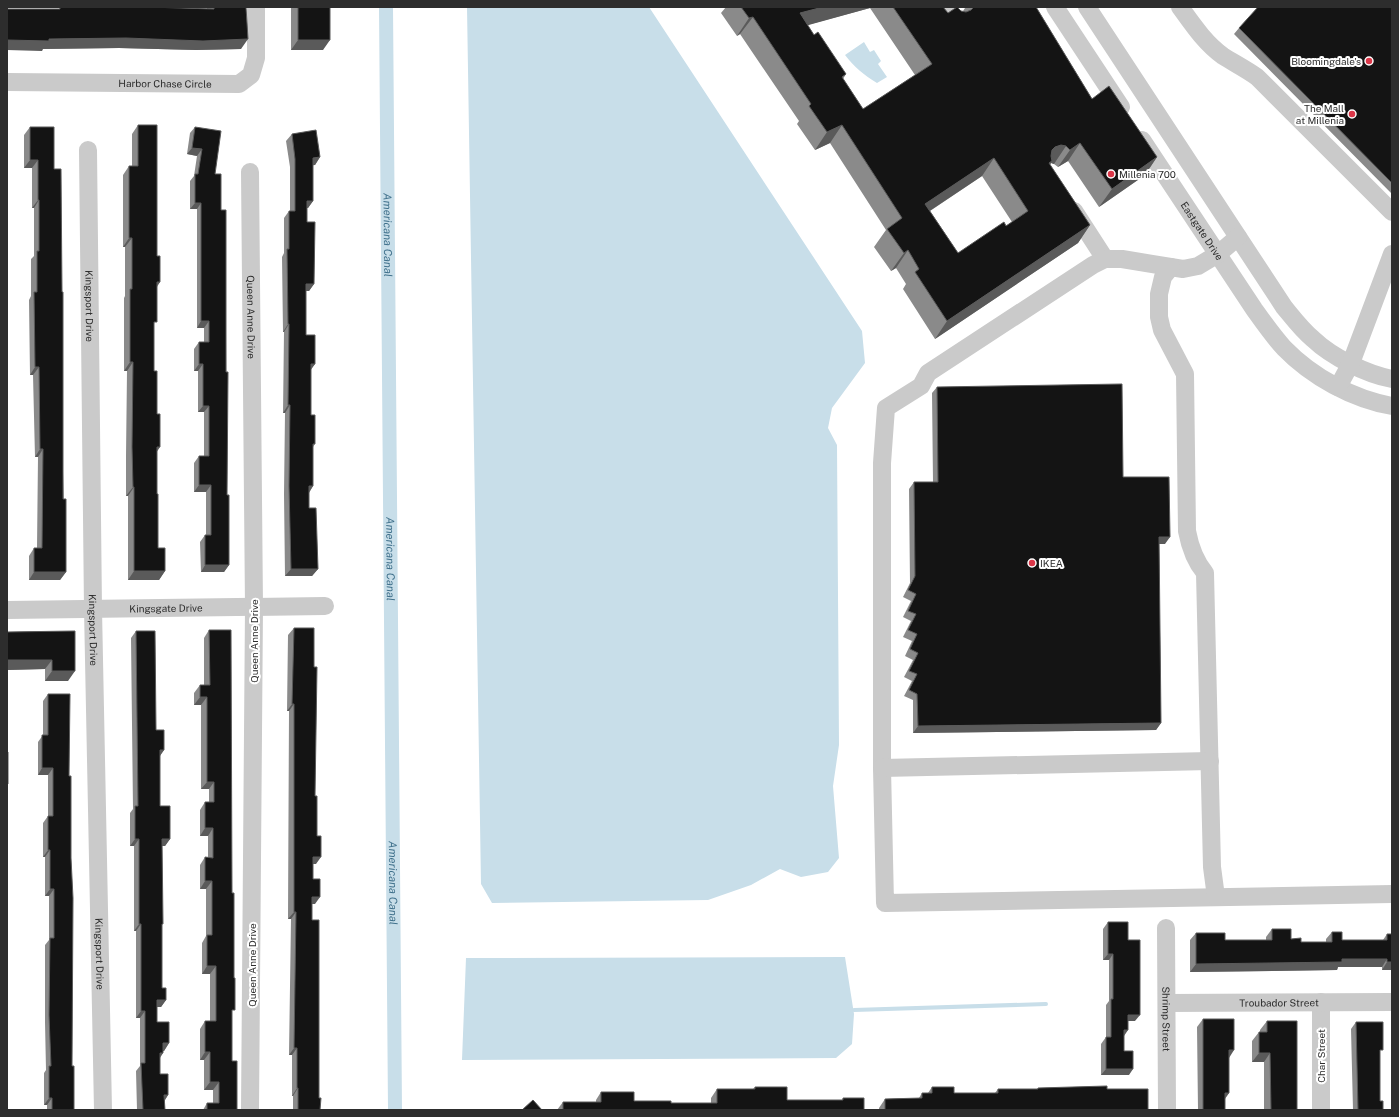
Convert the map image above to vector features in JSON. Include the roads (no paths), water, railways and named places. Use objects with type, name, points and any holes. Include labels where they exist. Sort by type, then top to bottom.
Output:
[{"type":"street","name":"Harbor Chase Circle","points":[[7,82],[239,84],[251,75],[256,58],[256,7]]},
{"type":"street","name":"Eastgate Drive","points":[[1055,7],[1218,254],[1270,331],[1285,349],[1319,377],[1366,399],[1392,406]]},
{"type":"street","points":[[1180,7],[1200,34],[1213,48],[1257,77],[1392,212]]},
{"type":"street","points":[[1069,27],[1088,9],[1284,307],[1297,323],[1328,351],[1369,372],[1392,379]]},
{"type":"street","name":"Kingsport Drive","points":[[88,150],[93,609],[103,1110]]},
{"type":"street","name":"Queen Anne Drive","points":[[250,172],[254,607],[250,1110]]},
{"type":"street","points":[[1066,199],[1105,259]]},
{"type":"street","points":[[1238,237],[1218,254],[1198,266],[1183,269],[1122,259],[1105,259],[1093,265],[928,373],[921,386],[886,408],[882,463],[882,768],[885,903],[1392,894]]},
{"type":"street","points":[[1338,387],[1351,363],[1392,254]]},
{"type":"street","points":[[1171,267],[1163,277],[1159,294],[1159,317],[1162,330],[1185,374],[1187,531],[1189,542],[1197,563],[1205,573],[1212,867],[1216,897]]},
{"type":"street","name":"Kingsgate Drive","points":[[7,610],[325,606]]},
{"type":"street","points":[[882,768],[1210,761]]},
{"type":"street","name":"Shrimp Street","points":[[1166,928],[1167,1110]]},
{"type":"street","name":"Char Street","points":[[1321,1002],[1321,1110]]},
{"type":"street","name":"Troubador Street","points":[[1167,1003],[1392,1002]]},
{"type":"water","points":[[467,7],[649,7],[862,331],[865,363],[832,408],[828,428],[837,445],[839,745],[833,786],[839,858],[828,872],[801,877],[780,869],[751,885],[708,900],[492,903],[481,884]]},
{"type":"water","points":[[864,42],[870,52],[874,50],[881,61],[878,64],[887,77],[877,83],[852,63],[845,55]]},
{"type":"water","points":[[845,957],[854,1014],[852,1044],[836,1058],[462,1060],[466,958]]},
{"type":"waterway","name":"Americana Canal","points":[[386,7],[395,1110]]},
{"type":"waterway","points":[[854,1010],[1046,1004]]},
{"type":"place","name":"Bloomingdale's","points":[[1369,61]]},
{"type":"place","name":"The Mall at Millenia","points":[[1352,114]]},
{"type":"place","name":"Millenia 700","points":[[1111,174]]},
{"type":"place","name":"IKEA","points":[[1032,563]]}]
